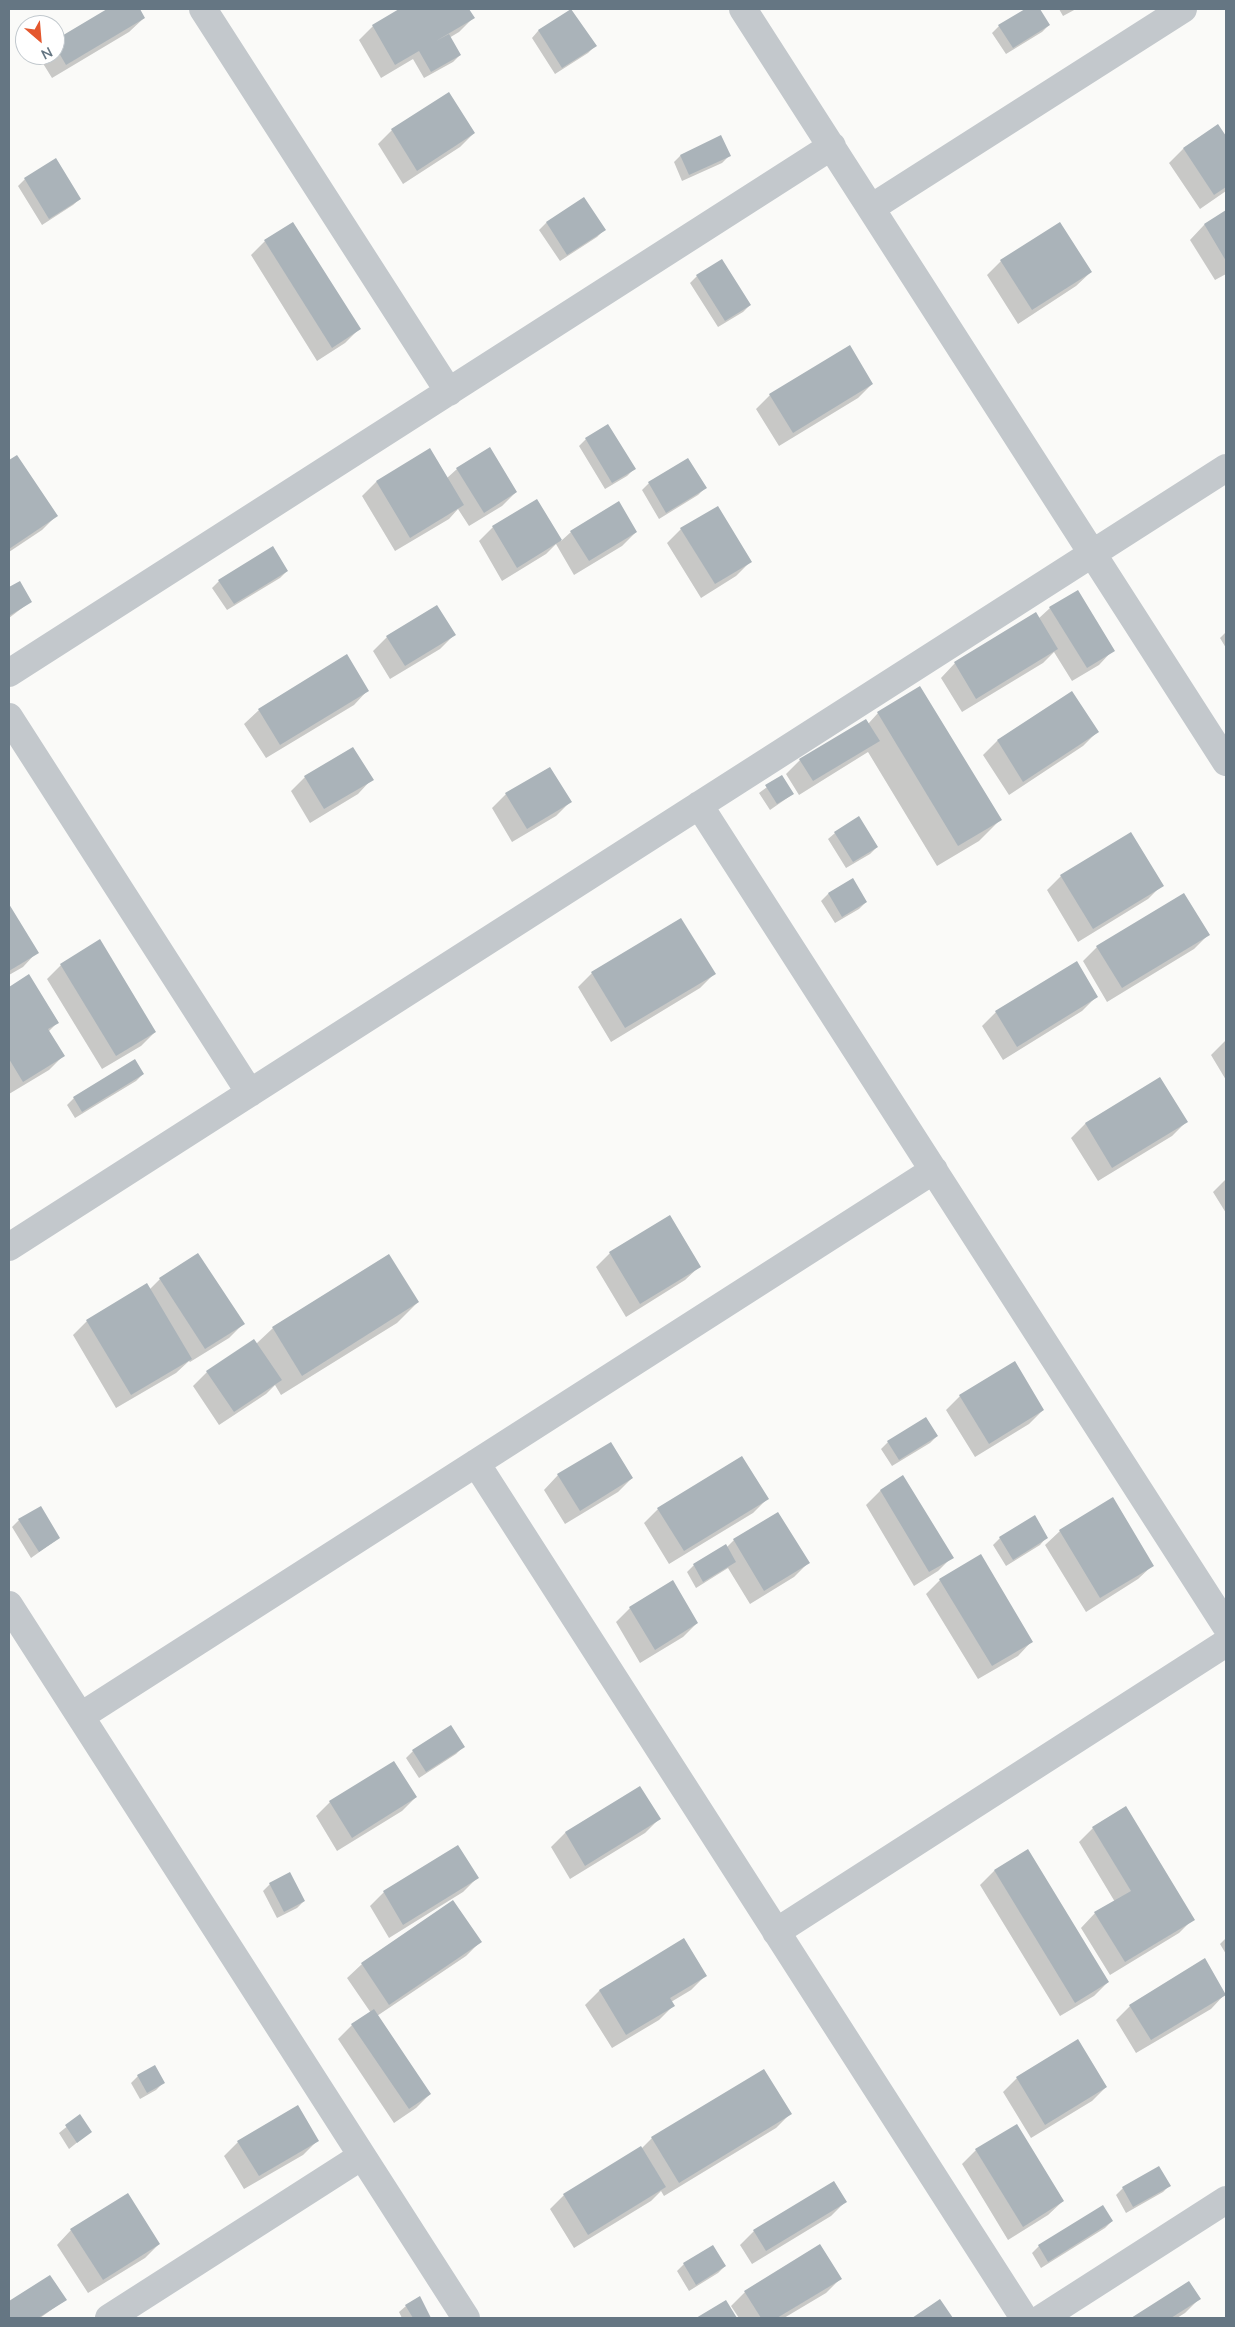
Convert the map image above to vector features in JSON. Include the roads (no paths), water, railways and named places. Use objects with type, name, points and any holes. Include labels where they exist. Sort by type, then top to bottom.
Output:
[{"type":"street","points":[[203,9],[449,392]]},
{"type":"street","points":[[743,9],[1226,762]]},
{"type":"street","points":[[871,208],[1183,9]]},
{"type":"street","points":[[9,673],[832,146]]},
{"type":"street","points":[[9,1247],[1226,468]]},
{"type":"street","points":[[9,717],[250,1093]]},
{"type":"street","points":[[699,805],[1226,1626]]},
{"type":"street","points":[[81,1716],[934,1170]]},
{"type":"street","points":[[476,1463],[1024,2318]]},
{"type":"street","points":[[9,1605],[466,2318]]},
{"type":"street","points":[[776,1932],[1226,1643]]},
{"type":"street","points":[[109,2318],[362,2156]]},
{"type":"street","points":[[1042,2318],[1226,2200]]}]
